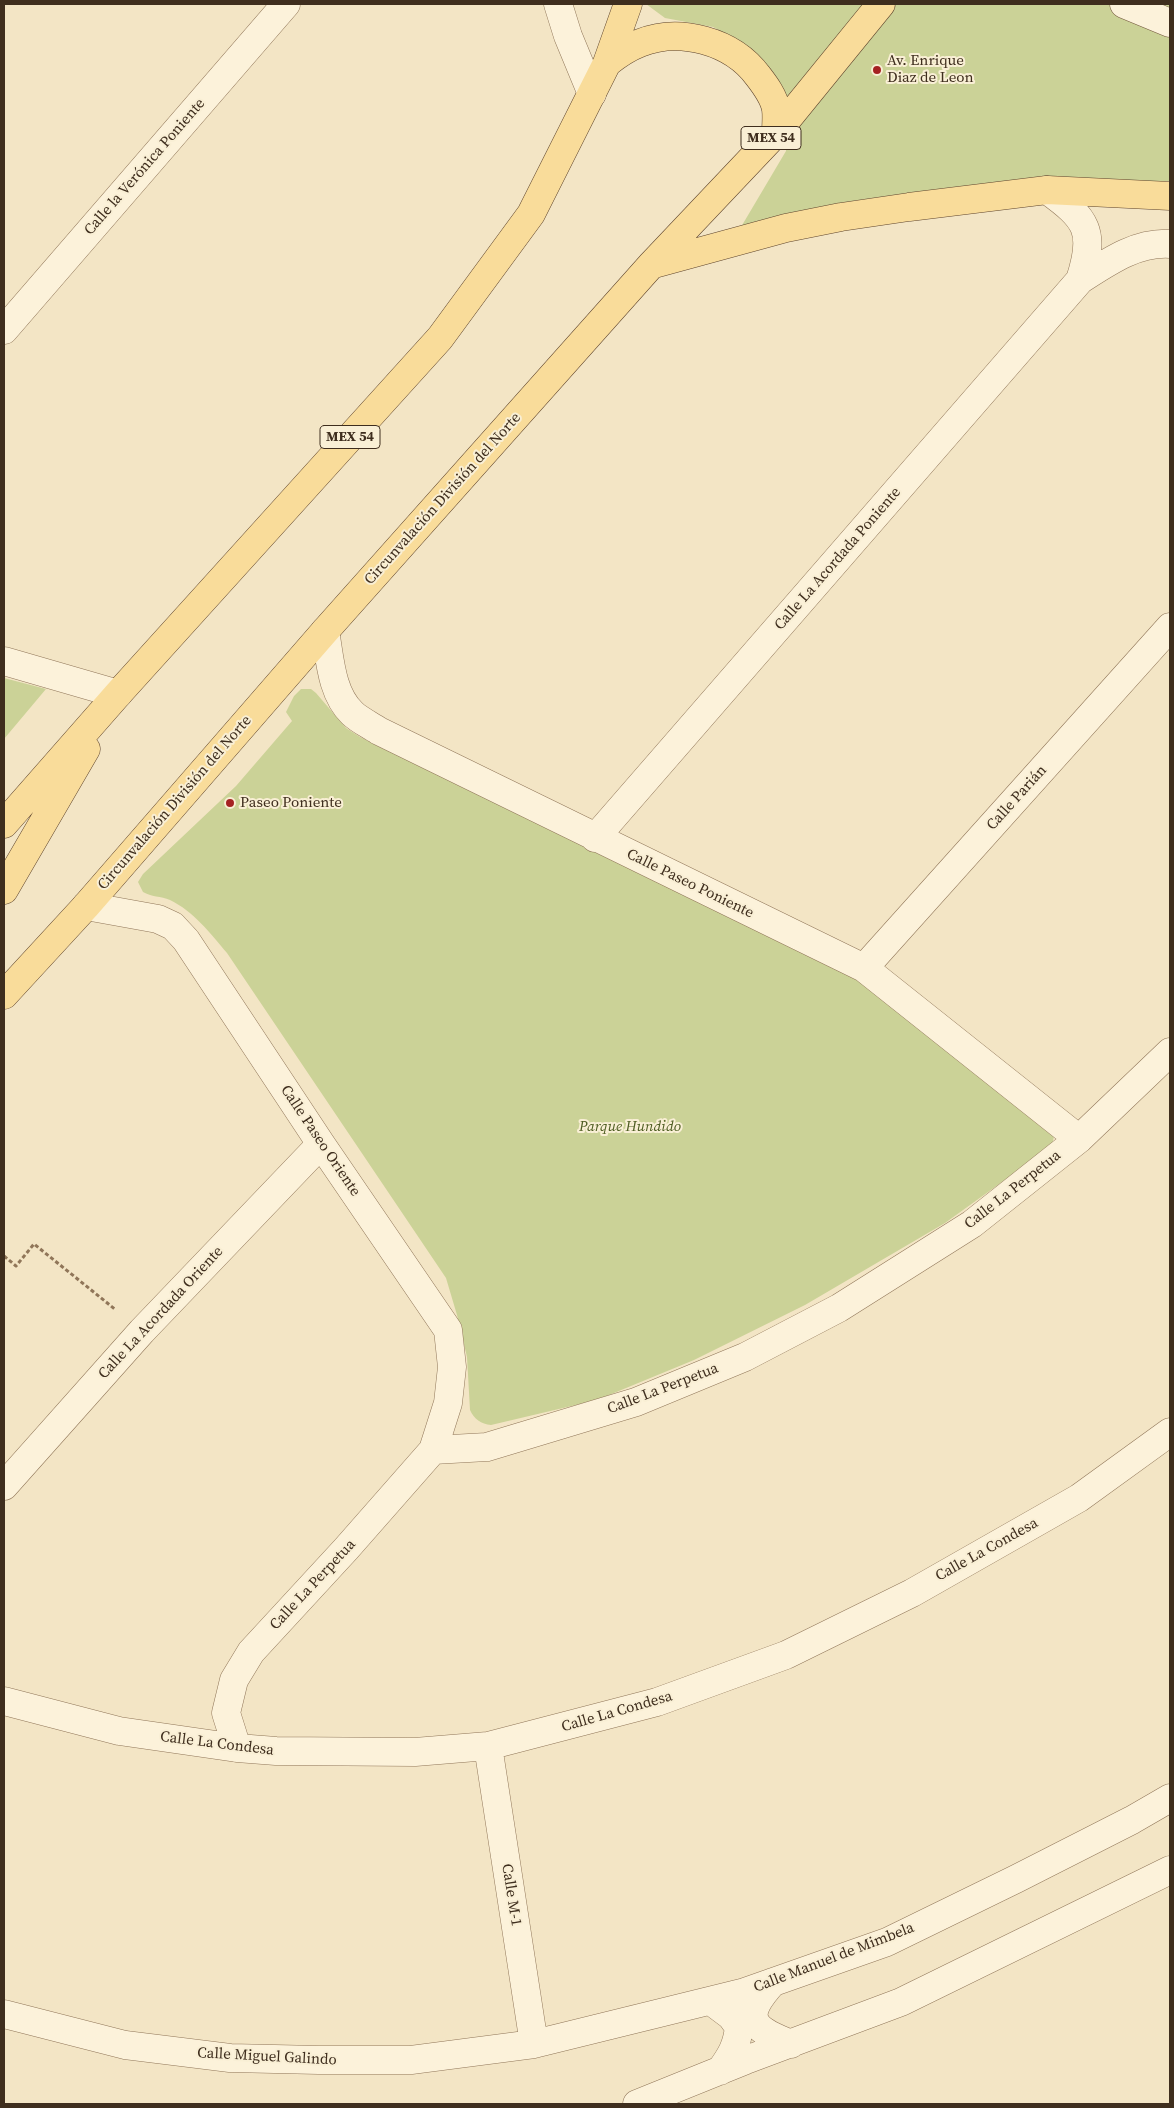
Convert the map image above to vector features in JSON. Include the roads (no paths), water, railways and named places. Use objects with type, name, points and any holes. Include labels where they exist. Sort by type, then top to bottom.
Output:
[{"type":"main road","name":"MEX 54","points":[[4,824],[118,694],[440,338],[531,214],[607,63],[628,4]]},
{"type":"main road","name":"Circunvalación División del Norte","points":[[4,995],[86,906],[326,630],[652,264],[776,133],[882,4]]},
{"type":"main road","points":[[607,63],[623,51],[659,38],[679,36],[717,44],[737,55],[767,88],[776,108],[776,133]]},
{"type":"main road","points":[[652,264],[786,228],[840,217],[1047,190],[1170,196]]},
{"type":"main road","points":[[4,890],[118,694]]},
{"type":"street","name":"Calle la Verónica Poniente","points":[[4,330],[286,4]]},
{"type":"street","points":[[558,4],[568,36],[592,94]]},
{"type":"street","points":[[1124,4],[1170,23]]},
{"type":"street","points":[[1047,190],[1072,207],[1082,221],[1088,239],[1088,255],[1080,280]]},
{"type":"street","points":[[1080,280],[1112,260],[1137,248],[1170,244]]},
{"type":"street","name":"Calle La Acordada Poniente","points":[[595,838],[1080,280]]},
{"type":"street","name":"Calle Parián","points":[[864,968],[1170,627]]},
{"type":"street","name":"Calle Paseo Poniente","points":[[326,630],[333,677],[340,695],[352,712],[379,731],[864,968],[1078,1138]]},
{"type":"street","points":[[4,661],[118,694]]},
{"type":"street","name":"Calle Paseo Oriente","points":[[86,906],[158,919],[173,926],[186,940],[321,1144],[448,1330],[452,1366],[448,1403],[433,1450]]},
{"type":"street","name":"Calle La Perpetua","points":[[237,1748],[226,1713],[234,1680],[251,1652],[346,1549],[433,1450],[487,1447],[636,1402],[744,1357],[839,1308],[972,1224],[1078,1138],[1170,1052]]},
{"type":"street","name":"Calle La Acordada Oriente","points":[[4,1486],[142,1331],[321,1144]]},
{"type":"street","name":"Calle La Condesa","points":[[4,1701],[119,1732],[276,1752],[415,1752],[488,1746],[657,1702],[786,1654],[912,1593],[1080,1498],[1170,1432]]},
{"type":"street","name":"Calle M-1","points":[[488,1746],[534,2044]]},
{"type":"street","name":"Calle Manuel de Mimbela","points":[[534,2044],[711,2001],[887,1942],[1132,1820],[1170,1798]]},
{"type":"street","points":[[637,2104],[902,2002],[1170,1870]]},
{"type":"street","points":[[772,1982],[759,1997],[753,2009],[753,2018],[759,2028],[770,2036],[791,2044]]},
{"type":"street","points":[[711,2001],[732,2016],[740,2027],[738,2041],[733,2053],[720,2071]]},
{"type":"street","name":"Calle Miguel Galindo","points":[[4,2014],[125,2045],[230,2058],[411,2060],[534,2044]]},
{"type":"place","name":"Av. Enrique Diaz de Leon","points":[[877,70]]},
{"type":"place","name":"Paseo Poniente","points":[[230,803]]},
{"type":"park label","name":"Parque Hundido","points":[[630,1127]]}]
